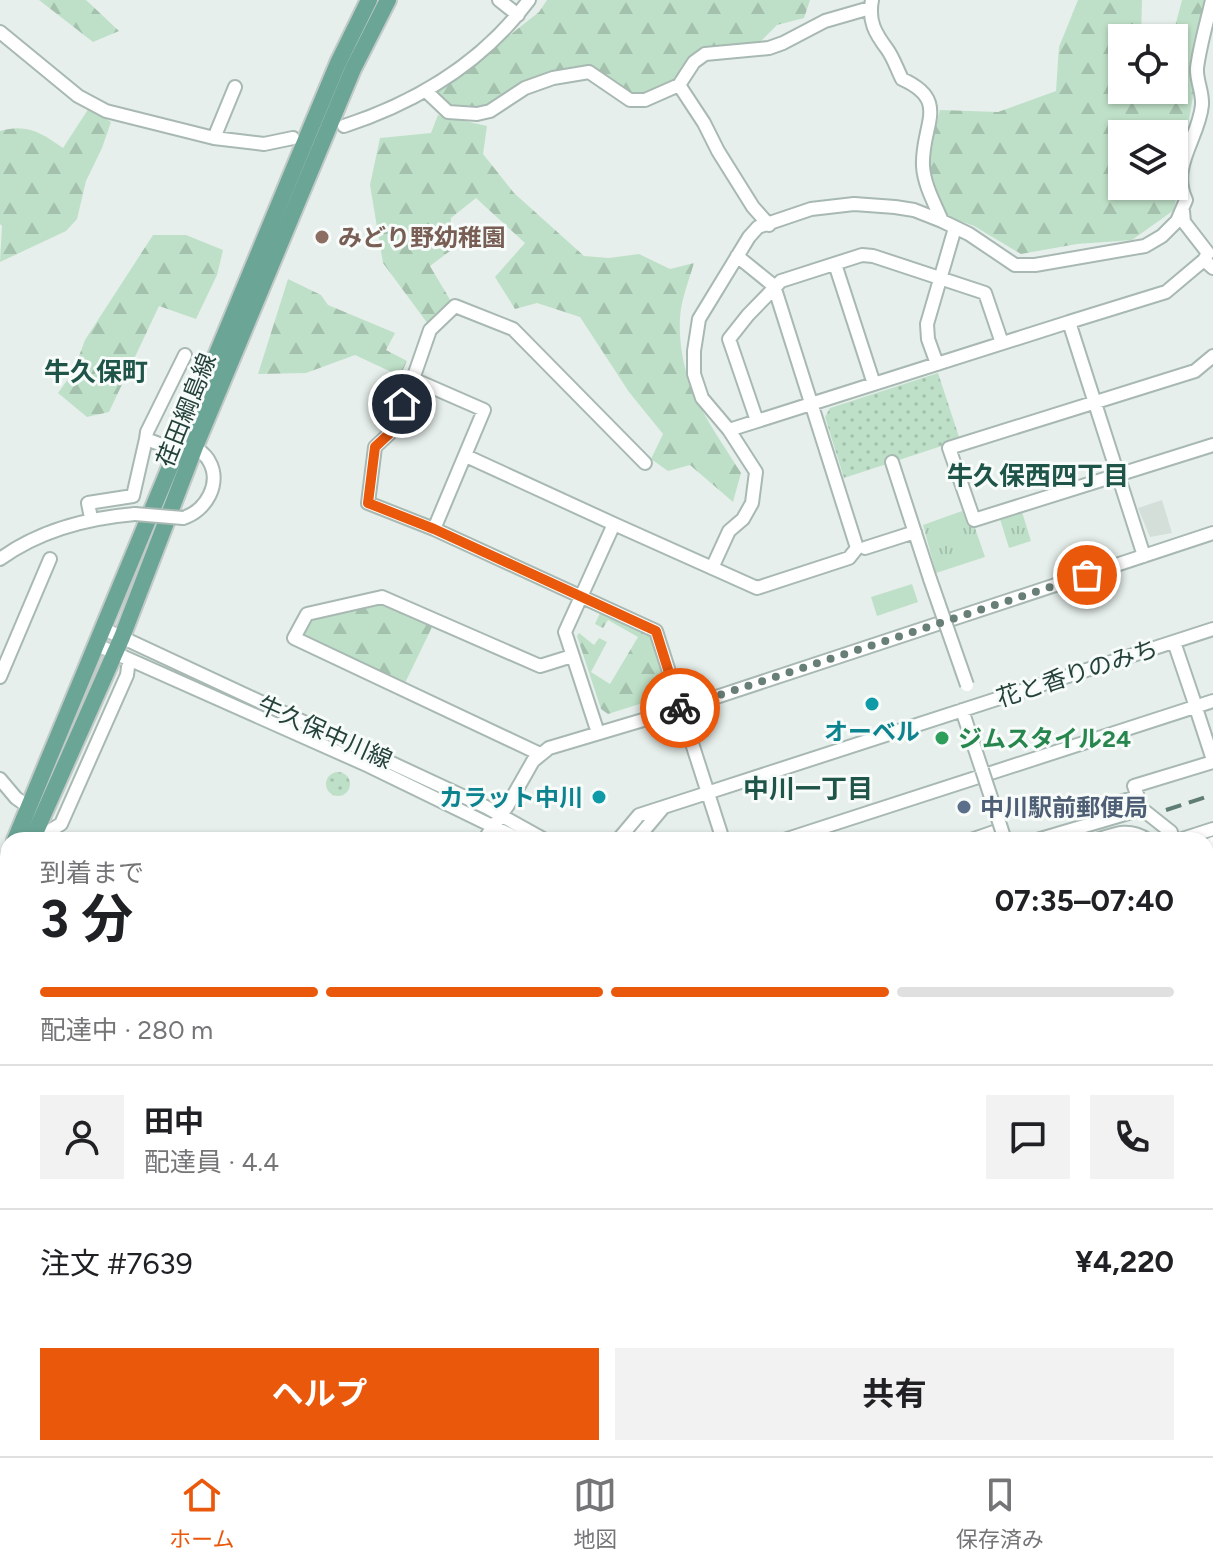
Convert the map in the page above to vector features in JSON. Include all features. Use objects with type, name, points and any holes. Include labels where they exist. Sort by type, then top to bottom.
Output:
[{"type":"main road","name":"荏田綱島線","points":[[18,832],[338,63],[369,0]]},
{"type":"main road","name":"荏田綱島線","points":[[45,831],[195,447],[353,69],[388,0]]},
{"type":"street","points":[[499,0],[518,15]]},
{"type":"street","points":[[344,126],[427,92],[458,71],[518,15],[529,0]]},
{"type":"street","points":[[729,430],[1166,292],[1208,264],[1208,253],[1184,222],[1186,200],[1180,177],[1184,157],[1198,131],[1202,101],[1197,70],[1212,0]]},
{"type":"street","points":[[427,92],[448,112],[477,114],[490,111],[514,94],[539,83],[589,72],[630,100],[645,100],[679,85],[694,62],[705,54],[769,48],[825,21],[871,4],[875,36],[888,50],[902,79],[922,88],[932,106],[923,168],[942,221]]},
{"type":"street","points":[[0,32],[78,96],[106,111],[214,138],[264,144],[293,138]]},
{"type":"street","points":[[679,85],[753,207],[769,225]]},
{"type":"street","points":[[214,138],[235,87]]},
{"type":"street","points":[[712,568],[729,531],[743,519],[752,503],[756,472],[729,430],[702,398],[694,374],[694,351],[699,319],[758,227],[811,209],[854,204],[914,210],[969,234],[1015,265],[1035,265],[1145,246],[1162,236],[1183,211]]},
{"type":"street","points":[[937,364],[928,339],[927,324],[955,228]]},
{"type":"street","points":[[757,421],[729,339],[781,281],[862,255],[985,293],[1002,343]]},
{"type":"street","points":[[466,456],[757,588],[849,558],[855,553],[857,543],[774,286],[737,256]]},
{"type":"street","points":[[835,264],[874,384]]},
{"type":"street","points":[[645,463],[513,329],[455,306],[430,330],[389,434],[375,447],[368,503],[434,529],[656,631],[720,832]]},
{"type":"street","points":[[1069,322],[1144,556]]},
{"type":"street","points":[[91,518],[88,503],[133,496],[147,432],[185,355]]},
{"type":"street","points":[[1213,356],[1195,371],[949,448],[974,520],[1213,445]]},
{"type":"street","points":[[413,379],[484,410],[434,529]]},
{"type":"street","points":[[146,439],[178,451]]},
{"type":"street","points":[[0,559],[91,518],[135,514],[183,518],[195,514],[211,493],[215,475],[209,458],[195,447]]},
{"type":"street","points":[[892,462],[966,689],[969,729],[999,832]]},
{"type":"street","points":[[598,733],[565,632],[614,524]]},
{"type":"street","points":[[865,548],[915,532]]},
{"type":"street","points":[[490,832],[528,768],[549,748],[680,709],[1213,533]]},
{"type":"street","points":[[0,677],[50,559]]},
{"type":"street","points":[[540,754],[294,638],[307,614],[382,597],[540,666],[572,656]]},
{"type":"street","name":"牛久保中川線","points":[[104,629],[498,820],[512,832]]},
{"type":"street","name":"花と香りのみち","points":[[624,832],[639,815],[1176,637],[1213,629]]},
{"type":"street","points":[[1171,832],[1140,803],[1134,786],[1213,761],[1176,637]]},
{"type":"street","name":"牛久保中川線","points":[[97,645],[526,832]]},
{"type":"street","points":[[45,831],[61,824],[128,667]]},
{"type":"street","points":[[809,832],[1213,701]]},
{"type":"street","points":[[0,779],[16,798],[29,807]]},
{"type":"street","points":[[1096,808],[1140,803]]},
{"type":"street","points":[[1059,832],[1140,803]]},
{"type":"street","points":[[643,832],[663,807]]},
{"type":"street","points":[[990,814],[999,832]]},
{"type":"shaded area","points":[[1162,500],[1172,533],[1150,537],[1138,508]]},
{"type":"green space","points":[[39,0],[86,0],[119,31],[93,42]]},
{"type":"green space","points":[[547,0],[810,0],[804,18],[777,25],[754,48],[687,66],[675,83],[647,93],[629,93],[599,71],[561,69],[473,112],[449,110],[436,93],[539,12]]},
{"type":"green space","points":[[1078,0],[1142,0],[1141,24],[1108,24],[1108,104],[1188,104],[1188,24],[1176,24],[1182,0],[1209,0],[1188,126],[1188,120],[1108,120],[1108,200],[1176,200],[1174,210],[1132,240],[1077,244],[1021,254],[974,226],[941,214],[927,162],[940,110],[998,112],[1056,91],[1059,47]]},
{"type":"green space","points":[[89,108],[111,122],[86,181],[77,219],[66,231],[0,262],[0,131],[18,128],[34,131],[63,148]]},
{"type":"green space","points":[[438,115],[487,126],[483,154],[514,193],[584,256],[609,258],[639,254],[670,269],[694,263],[681,311],[680,341],[697,400],[741,473],[733,502],[690,465],[668,471],[651,459],[663,434],[629,392],[580,317],[537,303],[515,309],[495,277],[525,243],[476,198],[451,218],[450,251],[430,266],[452,303],[428,324],[383,263],[370,185],[380,138],[431,133]]},
{"type":"green space","points":[[153,235],[186,235],[223,250],[217,275],[196,319],[159,306],[109,412],[87,417],[58,393],[73,372],[85,340]]},
{"type":"green space","points":[[288,279],[321,295],[328,305],[395,333],[386,350],[407,361],[400,376],[355,355],[306,373],[258,374]]},
{"type":"green space","points":[[938,373],[960,440],[844,478],[825,417],[830,408]]},
{"type":"green space","points":[[962,511],[967,523],[970,522],[975,528],[985,557],[936,573],[923,525]]},
{"type":"green space","points":[[1022,512],[1031,541],[1009,548],[1000,519]]},
{"type":"green space","points":[[912,584],[918,602],[877,616],[871,597]]},
{"type":"green space","points":[[380,601],[433,625],[405,683],[301,634],[308,620]]},
{"type":"green space","points":[[601,611],[643,630],[653,638],[668,695],[608,714],[601,709],[577,636],[579,633],[594,645],[599,638],[607,642],[591,672],[610,684],[638,637],[608,620],[603,628],[595,624]]},
{"type":"green space","points":[[338,772],[346,776],[350,784],[346,792],[338,796],[330,792],[326,784],[330,776]]},
{"type":"railway","points":[[1166,810],[1209,796]]},
{"type":"way so far","points":[[680,708],[1087,575]]},
{"type":"place","name":"みどり野幼稚園","points":[[322,237]]},
{"type":"place","name":"オーベル","points":[[872,704]]},
{"type":"place","name":"ジムスタイル24","points":[[942,738]]},
{"type":"place","name":"カラット中川","points":[[599,797]]},
{"type":"place","name":"中川駅前郵便局","points":[[964,807]]},
{"type":"district","name":"牛久保町","points":[[96,372]]},
{"type":"district","name":"牛久保西四丁目","points":[[1038,476]]},
{"type":"district","name":"中川一丁目","points":[[808,789]]},
{"type":"route","points":[[402,404],[389,434],[375,447],[368,503],[434,529],[656,631],[680,708]]}]
